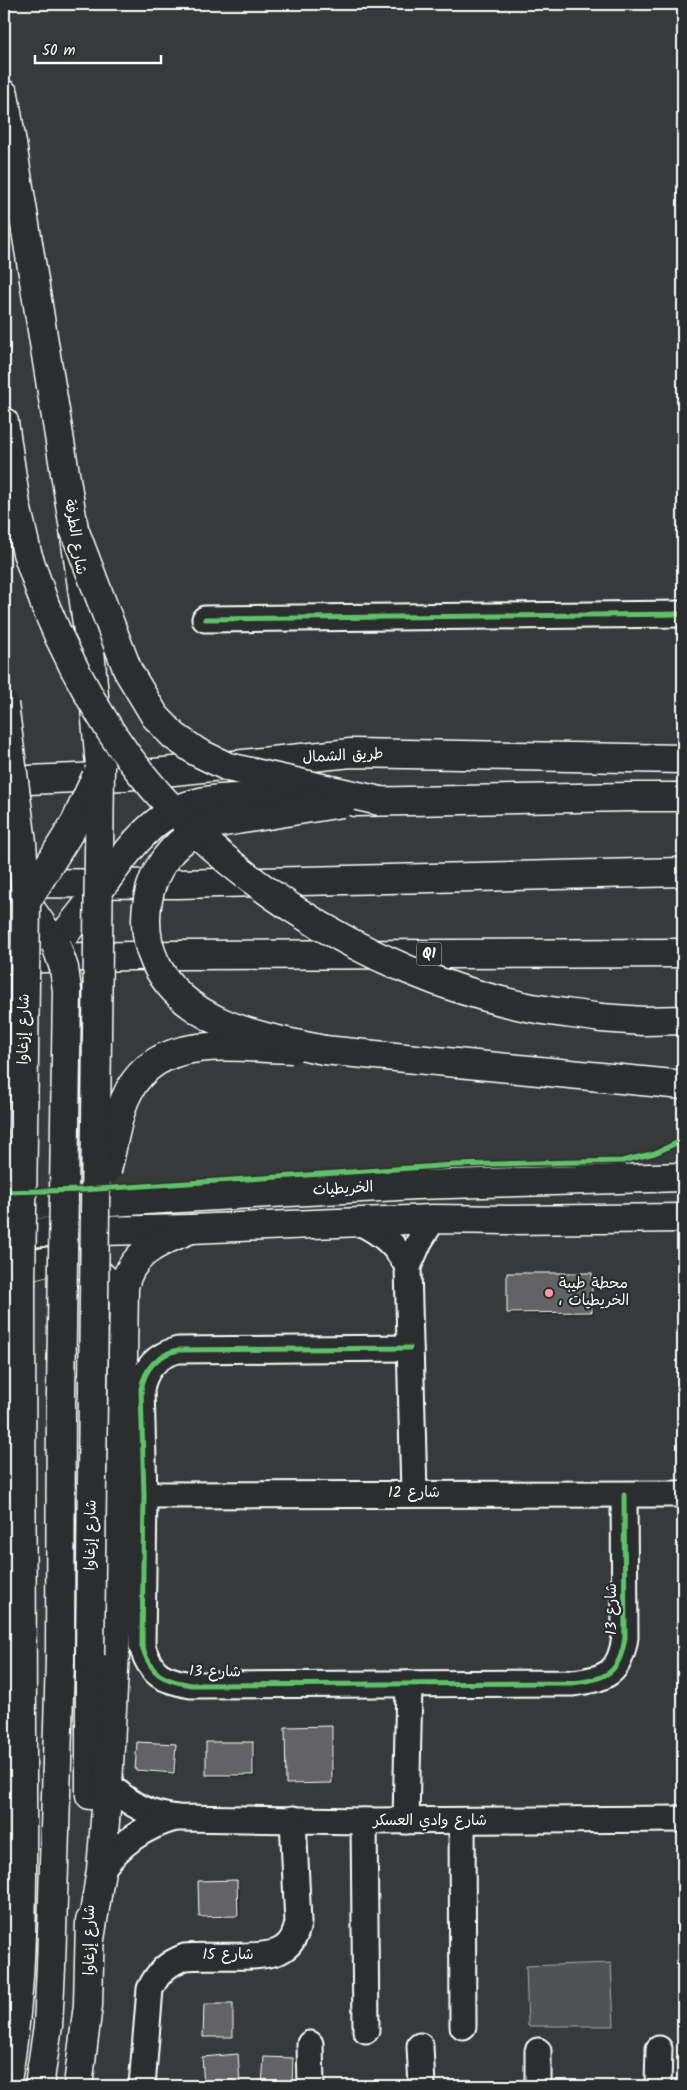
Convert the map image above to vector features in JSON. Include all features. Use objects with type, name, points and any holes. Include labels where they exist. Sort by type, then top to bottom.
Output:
[{"type":"main road","name":"شارع الطرفة","points":[[4,94],[74,529],[89,638],[100,766],[100,889],[97,983]]},
{"type":"main road","points":[[4,422],[16,505],[27,553],[62,647],[112,734],[152,786],[223,857],[298,913],[351,943],[405,968],[466,990],[526,1006],[602,1018],[644,1021],[683,1020]]},
{"type":"main road","points":[[74,529],[128,671],[155,716],[174,736],[205,757],[228,767],[380,801]]},
{"type":"main road","points":[[4,704],[22,843],[26,902]]},
{"type":"main road","name":"طريق الشمال","points":[[4,781],[124,776],[351,753],[683,759]]},
{"type":"main road","points":[[4,938],[76,823],[86,804],[100,766]]},
{"type":"main road","points":[[24,1046],[32,990],[38,974],[56,945],[129,850],[148,830],[168,814],[190,805],[213,800],[243,798],[342,803],[683,797]]},
{"type":"main road","points":[[324,1050],[271,1039],[244,1030],[220,1021],[190,1005],[169,984],[156,965],[147,937],[146,915],[149,894],[156,874],[169,855],[182,842],[199,830],[224,822],[342,803]]},
{"type":"main road","points":[[4,883],[177,884],[683,872]]},
{"type":"main road","points":[[4,873],[56,945],[64,968],[67,990],[61,1394],[60,1659],[52,1967],[48,2026],[39,2086]]},
{"type":"main road","name":"شارع إزغاوا","points":[[6,2086],[14,2038],[22,1924],[22,1666],[12,1283],[24,1046],[26,902]]},
{"type":"main road","name":"Q1","points":[[4,959],[185,955],[683,953]]},
{"type":"main road","name":"شارع إزغاوا","points":[[78,2086],[88,2005],[90,1939],[90,1655],[97,983]]},
{"type":"main road","points":[[96,1223],[124,1102],[138,1077],[151,1065],[166,1055],[191,1048],[324,1050],[683,1084]]},
{"type":"main road","name":"الخريطيات","points":[[4,1205],[110,1202],[416,1185],[683,1177]]},
{"type":"main road","points":[[4,1194],[12,1283]]},
{"type":"main road","points":[[4,1233],[191,1229],[433,1219],[683,1218]]},
{"type":"main road","points":[[90,1939],[101,1870],[108,1784],[120,1556],[124,1287],[126,1274],[133,1263],[148,1250],[191,1229]]},
{"type":"main road","points":[[12,1283],[17,1270],[35,1263],[58,1261],[84,1265],[96,1270],[106,1280],[123,1308]]},
{"type":"street","points":[[204,619],[683,614]]},
{"type":"street","points":[[414,1493],[408,1268],[419,1242],[433,1219]]},
{"type":"street","points":[[359,1222],[374,1229],[388,1240],[399,1252],[408,1268]]},
{"type":"street","name":"شارع 13","points":[[410,1348],[178,1350],[162,1356],[146,1373],[140,1389],[144,1495],[142,1646],[148,1664],[156,1672],[171,1682],[191,1686],[476,1682],[572,1683],[596,1680],[614,1669],[623,1650],[625,1637],[624,1495]]},
{"type":"street","name":"شارع 12","points":[[144,1495],[683,1494]]},
{"type":"street","points":[[4,1730],[22,1666]]},
{"type":"street","points":[[406,1821],[409,1684]]},
{"type":"street","name":"شارع وادي العسكر","points":[[108,1784],[121,1797],[141,1809],[162,1816],[178,1818],[364,1821],[683,1819]]},
{"type":"street","name":"شارع وادي العسكر","points":[[101,1870],[112,1854],[142,1830],[159,1822],[178,1818]]},
{"type":"street","name":"شارع 15","points":[[142,2086],[150,1988],[155,1978],[164,1968],[173,1961],[185,1957],[271,1954],[284,1949],[296,1934],[298,1923],[292,1820]]},
{"type":"street","points":[[364,1821],[366,2030]]},
{"type":"street","points":[[462,1821],[463,2026]]},
{"type":"street","points":[[310,2044],[311,2086]]},
{"type":"street","points":[[420,2046],[422,2086]]},
{"type":"street","points":[[658,2086],[659,2049]]},
{"type":"street","points":[[538,2051],[538,2086]]},
{"type":"shaded area","points":[[611,1963],[614,2026],[528,2026],[526,1966]]},
{"type":"building","name":"محطة طيبة ، الخريطيات","points":[[507,1273],[592,1273],[592,1312],[507,1313]]},
{"type":"building","points":[[332,1726],[332,1783],[286,1784],[285,1727]]},
{"type":"building","points":[[137,1742],[176,1744],[174,1773],[135,1770]]},
{"type":"building","points":[[206,1742],[253,1742],[253,1775],[206,1775]]},
{"type":"building","points":[[237,1880],[238,1916],[199,1917],[198,1881]]},
{"type":"building","points":[[204,2004],[233,2004],[233,2037],[203,2037]]},
{"type":"building","points":[[238,2054],[240,2084],[204,2086],[202,2057]]},
{"type":"building","points":[[264,2057],[293,2058],[292,2086],[262,2086]]},
{"type":"cycle path","points":[[205,619],[683,614]]},
{"type":"cycle path","points":[[4,1192],[83,1190],[454,1165],[622,1161],[655,1153],[683,1140]]},
{"type":"cycle path","points":[[410,1348],[178,1350],[164,1355],[149,1369],[141,1389],[144,1495],[142,1646],[149,1664],[159,1674],[172,1681],[191,1685],[572,1683],[602,1676],[615,1667],[623,1649],[625,1637],[624,1495]]},
{"type":"place","name":"محطة طيبة ، الخريطيات","points":[[549,1293]]}]
